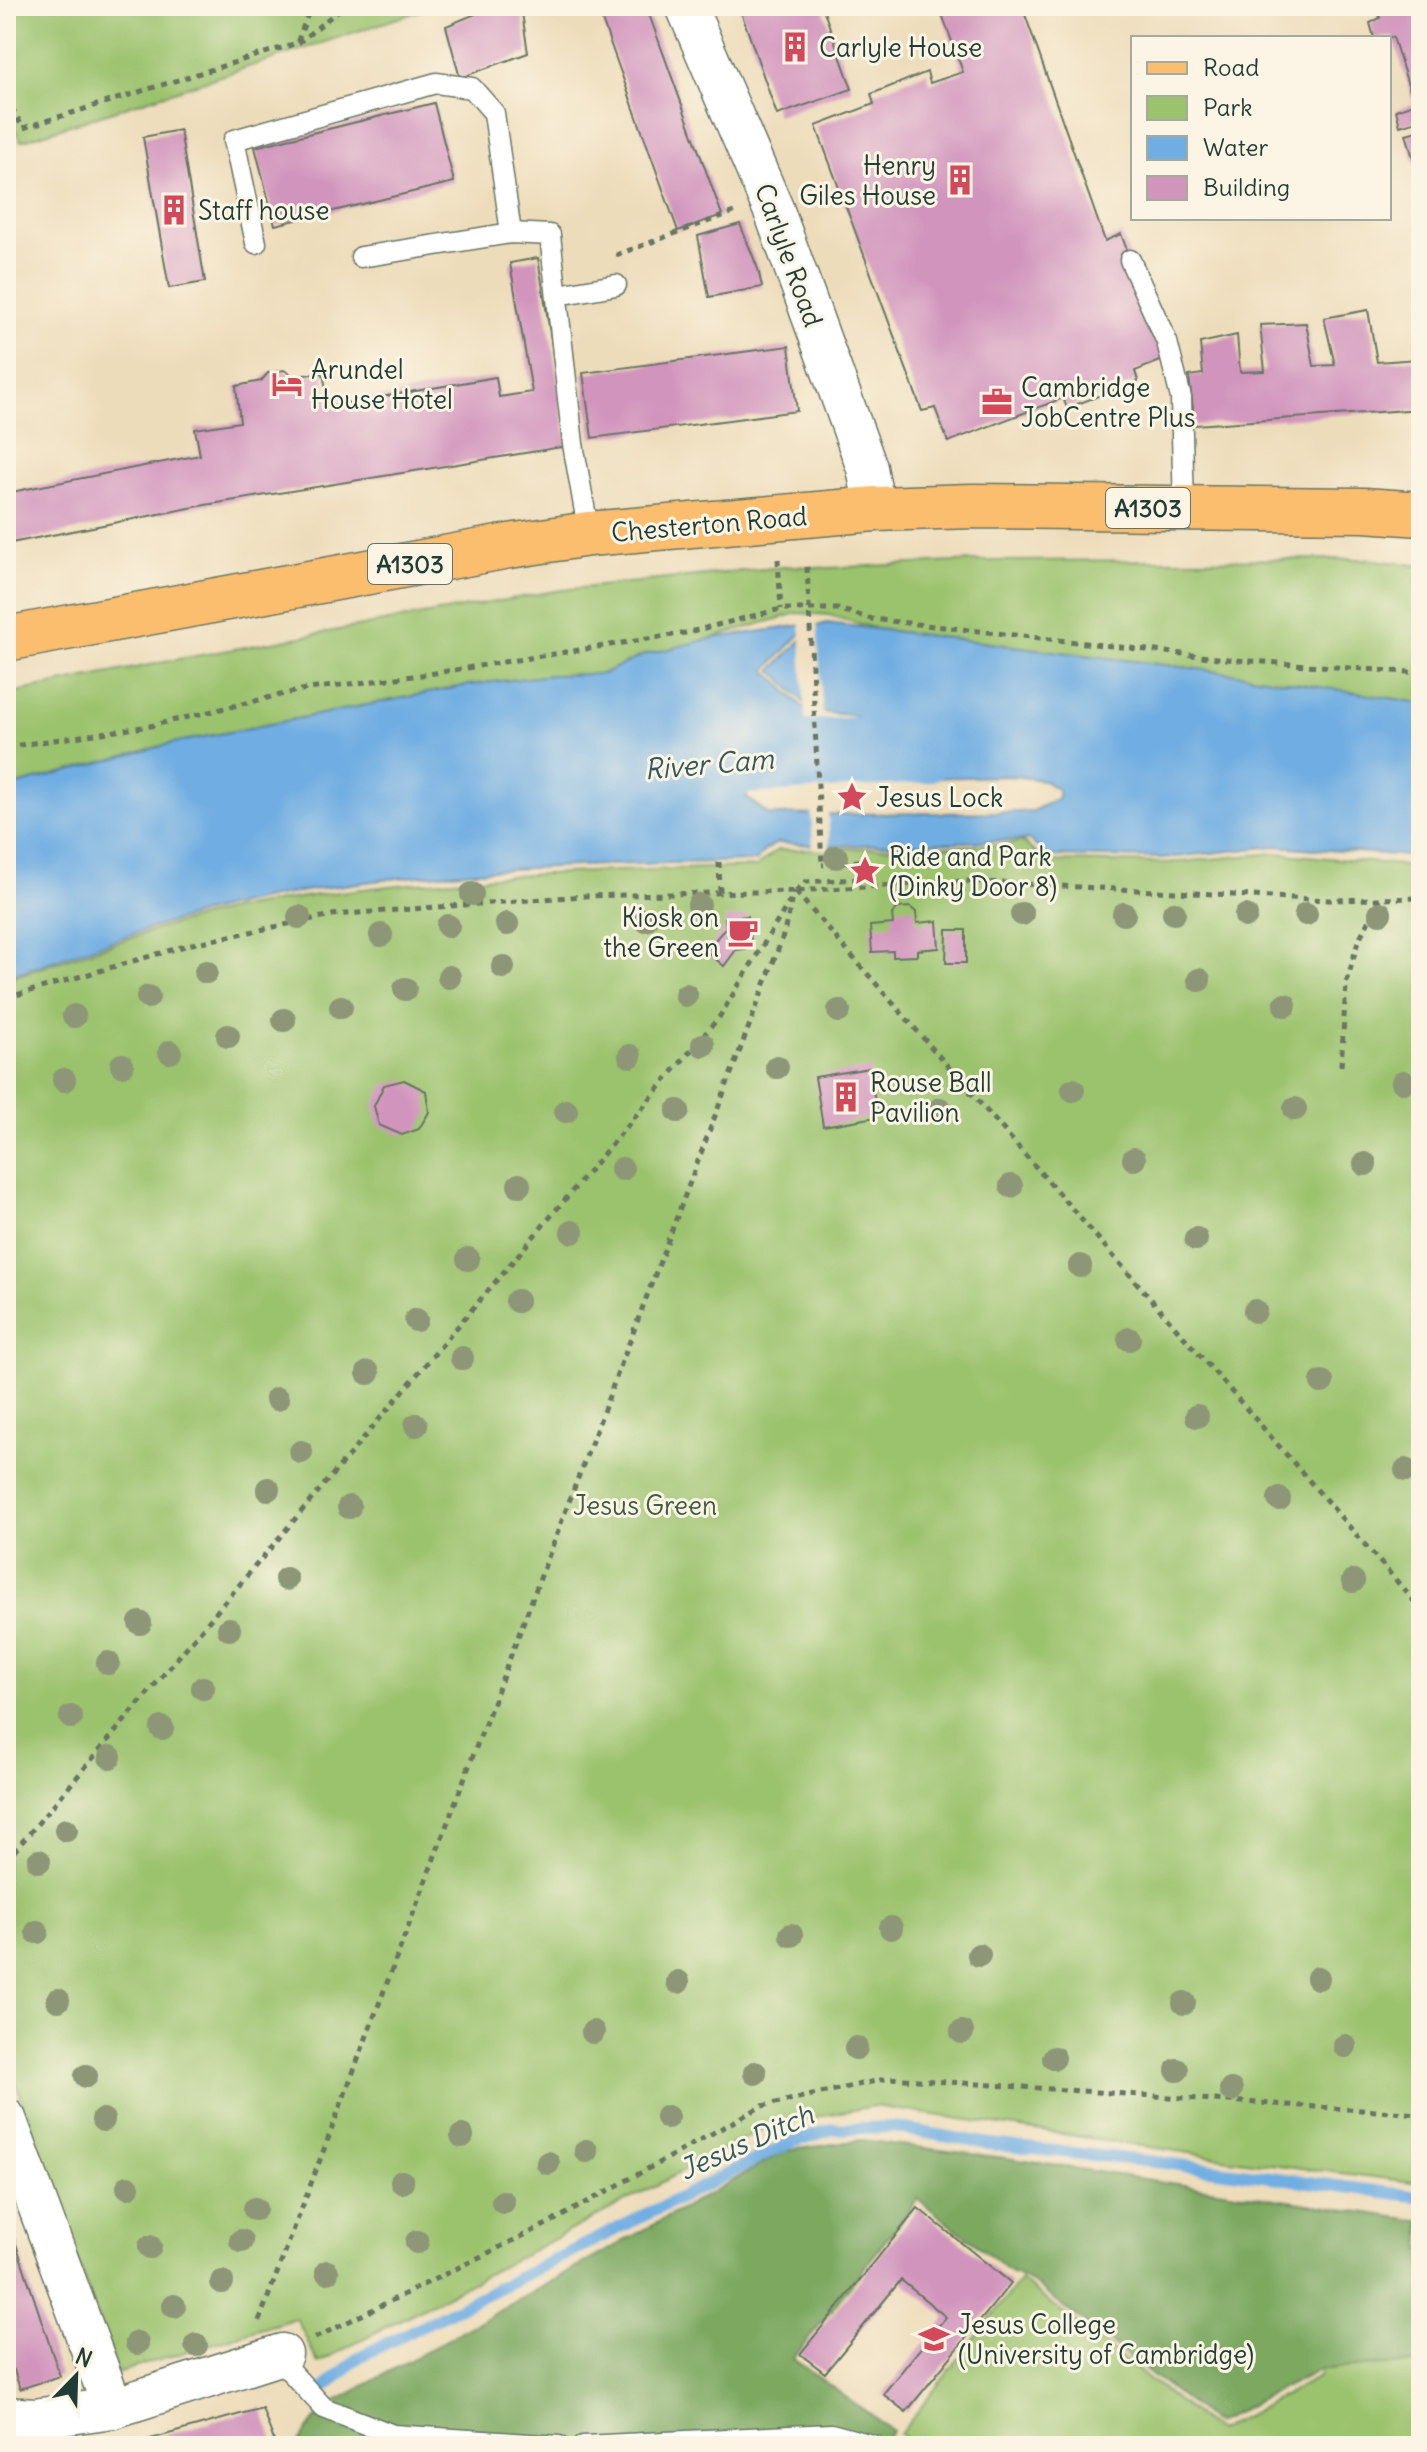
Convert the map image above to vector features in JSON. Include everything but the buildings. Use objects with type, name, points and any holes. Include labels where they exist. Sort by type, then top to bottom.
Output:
[{"type":"main road","name":"Chesterton Road","points":[[6,639],[589,534],[875,509],[973,506],[1364,510],[1421,514]]},
{"type":"street","name":"Carlyle Road","points":[[686,6],[774,211],[867,468],[875,509]]},
{"type":"street","points":[[6,2119],[113,2408]]},
{"type":"street","points":[[6,2417],[34,2419],[113,2408],[267,2358]]},
{"type":"lane","points":[[256,243],[234,140],[436,83],[472,88],[494,113],[511,233]]},
{"type":"lane","points":[[361,257],[511,233],[550,235],[573,444],[589,534]]},
{"type":"lane","points":[[1130,260],[1167,342],[1181,398],[1184,508]]},
{"type":"lane","points":[[558,295],[616,285]]},
{"type":"lane","points":[[267,2358],[324,2408],[393,2435],[559,2446]]},
{"type":"lane","points":[[583,2446],[831,2434],[875,2446]]},
{"type":"path","points":[[297,43],[311,6]]},
{"type":"path","points":[[6,97],[23,128],[297,43],[344,6]]},
{"type":"path","points":[[616,285],[612,256],[727,215]]},
{"type":"path","points":[[778,559],[781,609]]},
{"type":"path","points":[[6,1861],[720,1016],[795,891],[805,882],[859,879],[859,861],[822,865],[807,567]]},
{"type":"path","points":[[6,747],[150,726],[301,690],[429,674],[685,633],[781,609],[838,609],[872,619],[1236,660],[1421,673]]},
{"type":"path","points":[[719,862],[720,893]]},
{"type":"path","points":[[6,998],[192,944],[332,915],[583,896],[795,891],[964,881],[1329,900],[1421,898]]},
{"type":"path","points":[[795,891],[1421,1609]]},
{"type":"path","points":[[267,2358],[782,939],[795,891]]},
{"type":"path","points":[[1341,1066],[1346,985],[1358,941],[1380,899]]},
{"type":"path","points":[[267,2358],[551,2222],[762,2106],[889,2078],[1421,2114]]},
{"type":"green space","points":[[6,6],[435,6],[21,141],[6,114]]},
{"type":"green space","points":[[1367,559],[1421,566],[1421,703],[1245,675],[877,629],[829,615],[797,613],[644,655],[602,674],[551,675],[469,685],[173,743],[6,788],[6,694],[184,658],[561,590],[792,566],[827,568],[976,561]]},
{"type":"green space","name":"Jesus Green","points":[[1023,842],[1045,861],[1168,863],[1275,853],[1421,867],[1421,2183],[1230,2159],[874,2106],[768,2126],[318,2363],[296,2318],[117,2373],[6,2054],[6,979],[193,919],[318,895],[505,876],[756,867],[777,850]]},
{"type":"green space","name":"Jesus College (University of Cambridge)","points":[[860,2140],[1013,2159],[1421,2221],[1421,2363],[1321,2369],[1215,2423],[1030,2281],[1012,2273],[918,2199],[793,2359],[893,2431],[881,2446],[296,2446],[324,2408],[786,2151]]},
{"type":"green space","points":[[1020,2280],[1217,2431],[1319,2377],[1321,2369],[1421,2363],[1421,2446],[915,2446],[900,2434]]},
{"type":"water","points":[[827,623],[1245,675],[1421,703],[1421,857],[1276,846],[1165,858],[1048,856],[1029,840],[828,846],[777,843],[756,861],[437,874],[311,890],[187,918],[6,977],[6,788],[173,743],[469,685],[551,675],[602,674],[644,655],[709,639],[810,624],[766,670],[810,714],[812,784],[753,786],[746,797],[769,815],[1017,812],[1033,811],[1058,798],[1058,790],[1042,780],[1012,776],[827,780],[825,729],[855,726],[860,720],[853,715],[814,712],[772,670],[814,627]]},
{"type":"pier","points":[[800,621],[817,622],[823,717],[815,716],[816,784],[812,788],[809,788]]},
{"type":"pier","points":[[811,811],[828,811],[830,850],[813,849]]},
{"type":"waterway","name":"River Cam","points":[[715,761],[922,748]]},
{"type":"waterway","name":"Jesus Ditch","points":[[326,2387],[359,2357],[790,2143],[833,2129],[893,2127],[990,2144],[1165,2163],[1421,2197]]},
{"type":"place","name":"Carlyle House","points":[[795,47]]},
{"type":"place","name":"Henry Giles House","points":[[960,180]]},
{"type":"place","name":"Staff house","points":[[174,210]]},
{"type":"place","name":"Arundel House Hotel","points":[[287,384]]},
{"type":"place","name":"Cambridge JobCentre Plus","points":[[997,402]]},
{"type":"place","name":"Jesus Lock","points":[[852,797]]},
{"type":"place","name":"Ride and Park (Dinky Door 8)","points":[[865,871]]},
{"type":"place","name":"Kiosk on the Green","points":[[743,932]]},
{"type":"place","name":"Rouse Ball Pavilion","points":[[846,1097]]},
{"type":"place","name":"Jesus College (University of Cambridge)","points":[[934,2339]]}]
